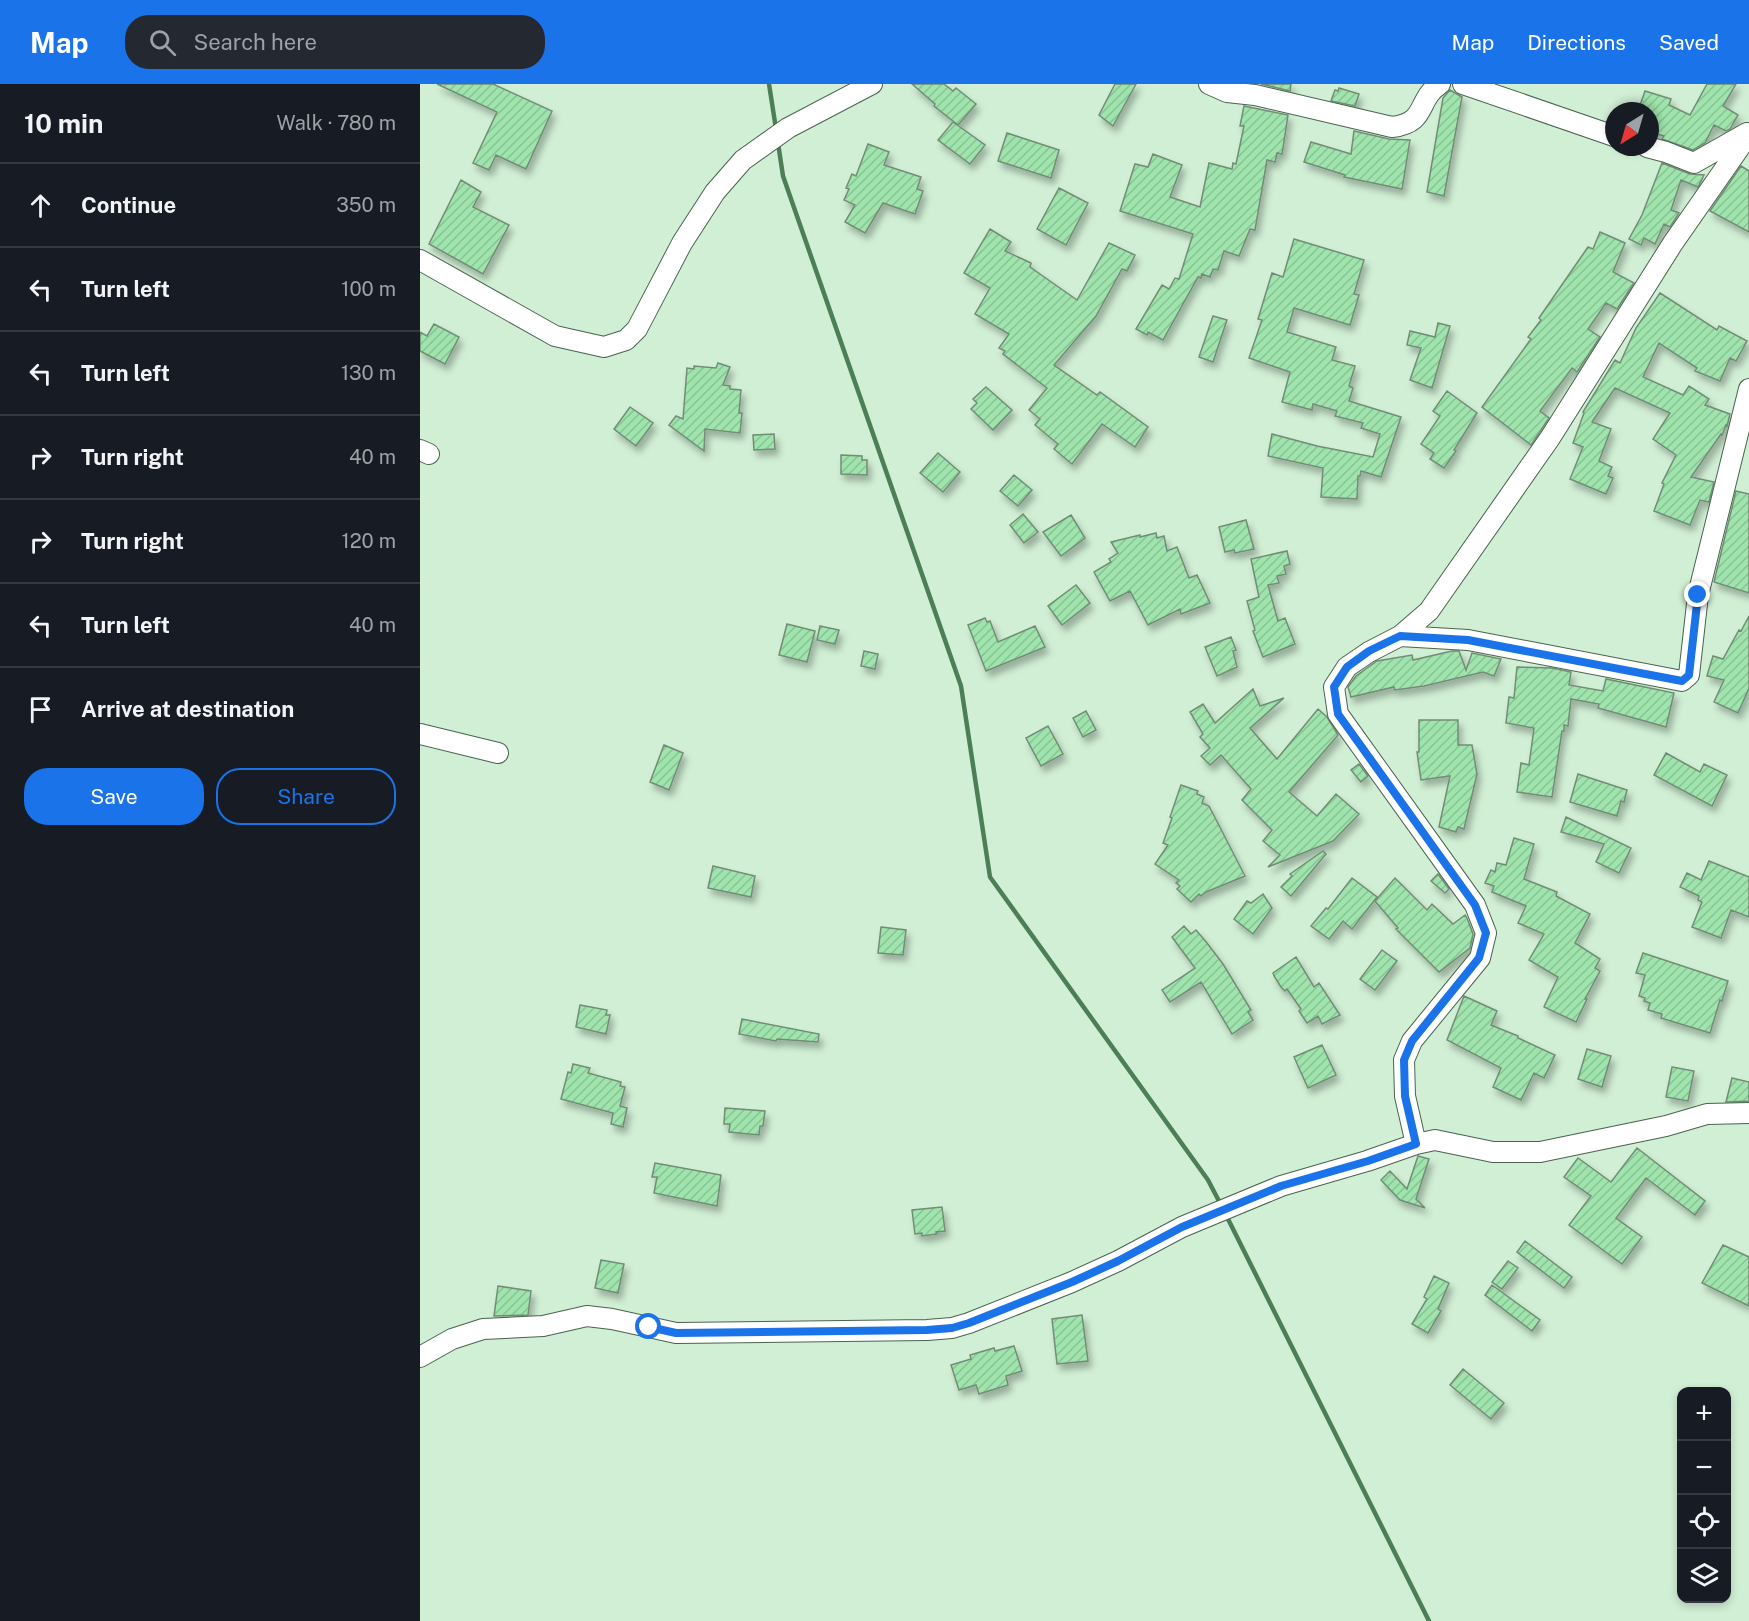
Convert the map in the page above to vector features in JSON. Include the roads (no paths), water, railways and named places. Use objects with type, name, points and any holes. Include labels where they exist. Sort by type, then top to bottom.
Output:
[{"type":"street","points":[[420,261],[555,336],[604,347],[626,340],[637,329],[687,234],[715,192],[743,160],[788,128],[872,84]]},
{"type":"street","points":[[1209,84],[1227,92],[1255,95],[1392,127],[1404,126],[1414,120],[1433,88],[1440,84]]},
{"type":"street","points":[[1463,84],[1605,133]]},
{"type":"street","points":[[1659,150],[1694,163],[1749,133]]},
{"type":"street","points":[[1416,1144],[1405,1096],[1404,1060],[1412,1041],[1479,958],[1486,933],[1475,905],[1338,714],[1334,687],[1347,667],[1369,651],[1400,636],[1429,611],[1543,447],[1672,243],[1749,133]]},
{"type":"street","points":[[1400,636],[1468,640],[1682,681],[1689,675],[1698,595],[1749,389]]},
{"type":"street","points":[[420,734],[498,753]]},
{"type":"street","points":[[420,1357],[452,1339],[483,1329],[543,1326],[587,1316],[612,1318],[676,1333],[952,1328],[1072,1282],[1182,1227],[1281,1186],[1368,1161],[1416,1144],[1435,1140],[1493,1152],[1540,1152],[1666,1126],[1707,1114],[1749,1113]]},
{"type":"waterway","points":[[769,84],[776,129]]},
{"type":"waterway","points":[[778,143],[783,176],[961,686],[990,877],[1208,1180],[1221,1205]]},
{"type":"waterway","points":[[1226,1215],[1429,1621]]}]
